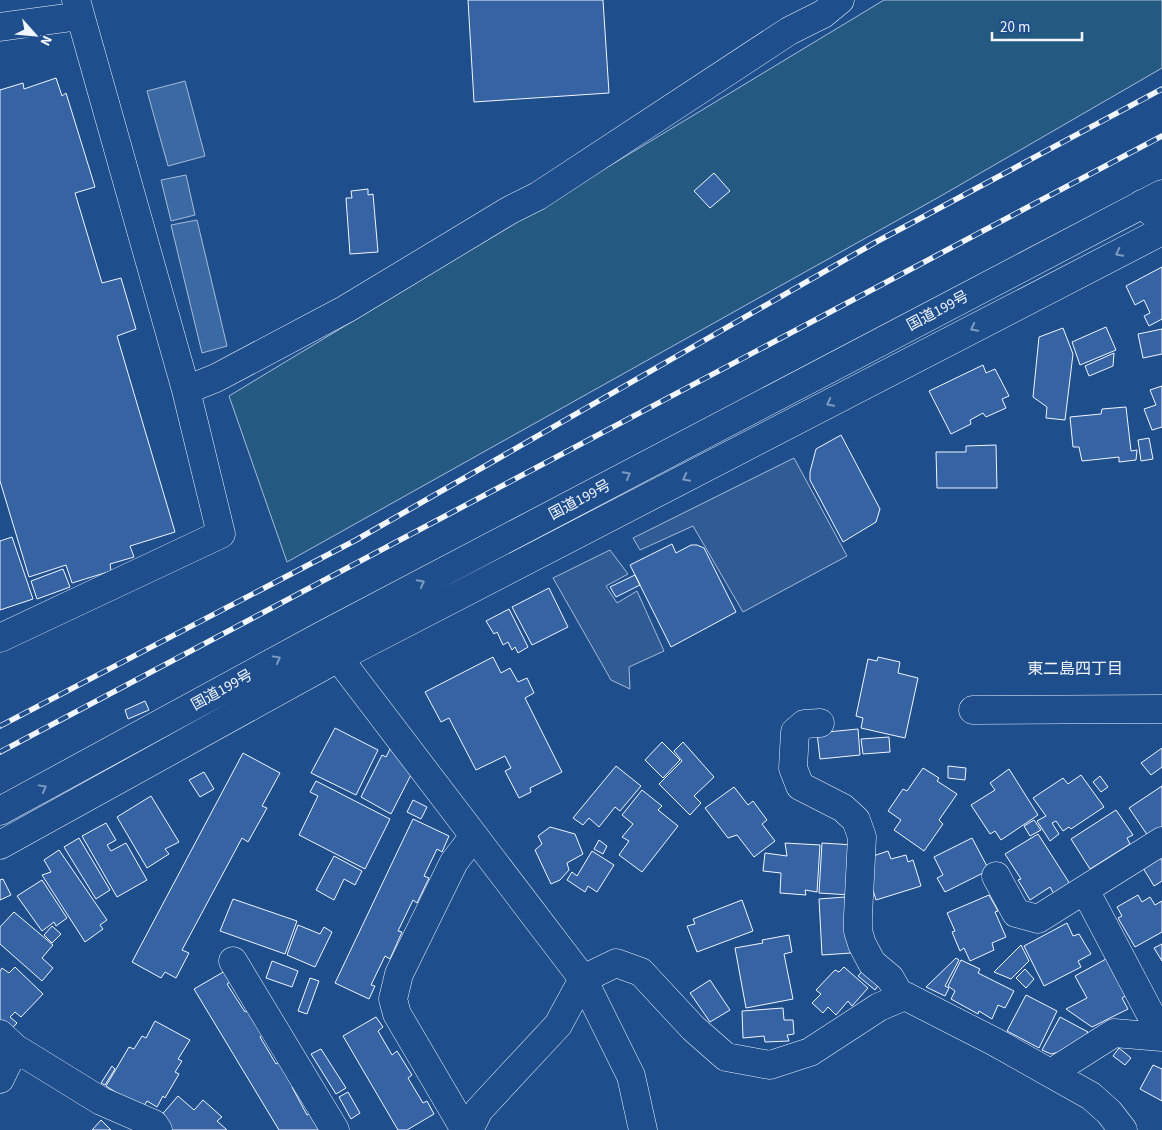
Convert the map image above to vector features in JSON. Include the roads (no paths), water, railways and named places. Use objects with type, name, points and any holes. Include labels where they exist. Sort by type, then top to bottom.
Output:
[{"type":"main road","points":[[186,390],[216,378],[346,309],[510,210],[538,196],[789,31],[823,14],[840,0]]},
{"type":"main road","points":[[0,27],[78,8],[186,390],[221,534],[0,638]]},
{"type":"main road","points":[[1152,199],[1162,221]]},
{"type":"main road","name":"国道199号","points":[[0,811],[321,636],[1152,199]]},
{"type":"main road","name":"国道199号","points":[[0,845],[338,658],[1162,231]]},
{"type":"main road","points":[[321,636],[583,979],[631,1076],[643,1130]]},
{"type":"main road","points":[[973,710],[1162,709]]},
{"type":"main road","points":[[820,723],[804,724],[795,732],[793,768],[800,786],[843,808],[856,820],[862,837],[858,931],[862,944],[872,963],[890,978],[901,998]]},
{"type":"main road","points":[[465,1130],[397,1014],[393,999],[399,974],[450,870],[474,836]]},
{"type":"main road","points":[[996,876],[1016,913],[1038,919],[1162,841]]},
{"type":"main road","points":[[1085,890],[1162,1037]]},
{"type":"main road","points":[[234,960],[335,1130]]},
{"type":"main road","points":[[469,1130],[479,1110],[558,1025],[583,979],[616,963],[641,972],[693,1028],[726,1057],[770,1065],[810,1052],[879,1007],[905,996],[1091,1096],[1109,1112],[1123,1130]]},
{"type":"main road","points":[[1051,1073],[1114,1033],[1162,1037]]},
{"type":"main road","points":[[0,1079],[7,1041],[101,1102],[154,1124],[158,1130]]},
{"type":"railway","points":[[0,726],[356,540],[876,242],[1162,89]]},
{"type":"railway","points":[[0,752],[1162,136]]},
{"type":"district","name":"東二島四丁目","points":[[1075,669]]}]
